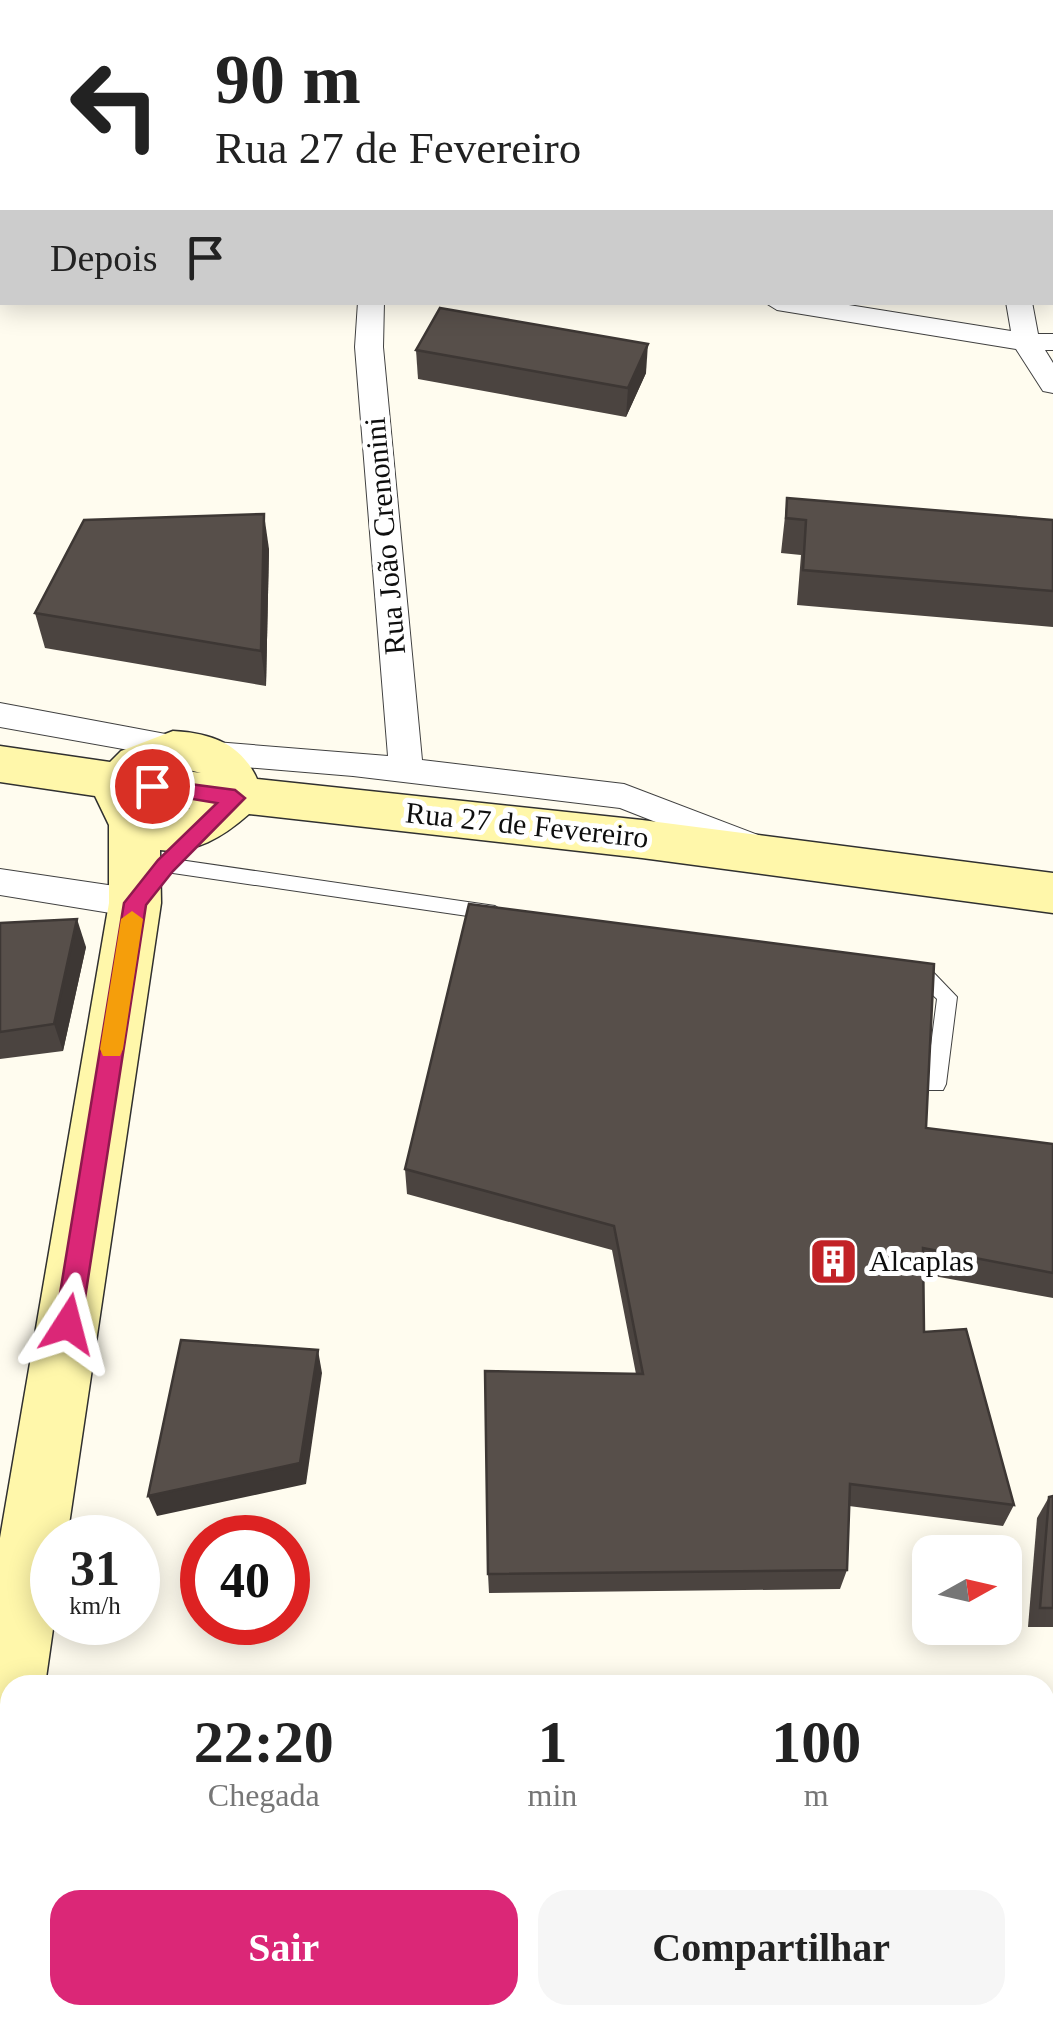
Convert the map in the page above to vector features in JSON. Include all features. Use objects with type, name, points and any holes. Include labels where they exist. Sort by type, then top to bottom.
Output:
[{"type":"main road","points":[[12,1675],[150,884],[127,803],[139,762],[154,753],[199,751],[231,772],[221,811],[150,884]]},
{"type":"main road","points":[[0,764],[127,803],[169,833],[221,811]]},
{"type":"main road","name":"Rua 27 de Fevereiro","points":[[221,811],[384,809],[767,852],[1053,893]]},
{"type":"street","name":"Rua João Crenonini","points":[[371,305],[368,347],[406,770]]},
{"type":"street","points":[[796,305],[1039,342]]},
{"type":"street","points":[[1020,305],[1039,342],[1053,385]]},
{"type":"street","points":[[0,715],[199,751],[624,796],[767,852]]},
{"type":"street","points":[[0,882],[150,884]]},
{"type":"lane","points":[[150,884],[510,915]]},
{"type":"lane","points":[[892,968],[926,977],[947,998],[936,1084]]},
{"type":"building","points":[[440,308],[648,344],[628,388],[416,350]]},
{"type":"building","points":[[787,498],[1053,520],[1053,591],[803,570],[806,520],[786,518]]},
{"type":"building","points":[[264,514],[261,651],[35,613],[84,520]]},
{"type":"building","name":"Alcaplas","points":[[469,904],[934,964],[926,1128],[1053,1144],[1053,1273],[923,1248],[924,1332],[966,1329],[1014,1505],[850,1484],[847,1570],[488,1574],[485,1371],[643,1374],[614,1226],[405,1169]]},
{"type":"building","points":[[77,919],[54,1024],[0,1032],[0,923]]},
{"type":"building","points":[[181,1340],[318,1350],[300,1463],[148,1496]]},
{"type":"building","points":[[1053,1496],[1053,1608],[1040,1608],[1049,1497]]},
{"type":"slow traffic","points":[[112,1049],[132,919]]},
{"type":"place","name":"Alcaplas","points":[[834,1261]]},
{"type":"route","points":[[68,1324],[135,903],[166,865],[235,798],[152,786]]}]
